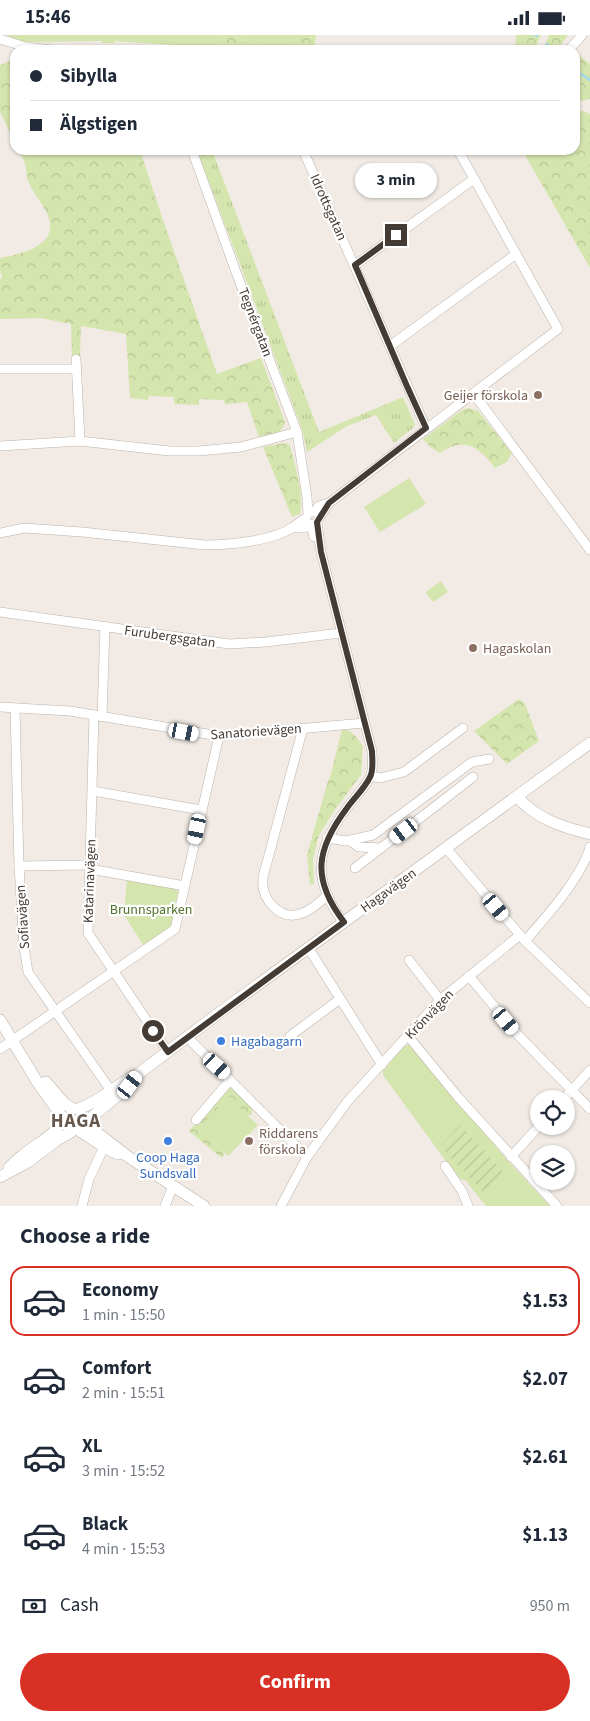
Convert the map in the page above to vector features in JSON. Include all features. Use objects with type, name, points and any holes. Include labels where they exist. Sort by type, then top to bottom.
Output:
[{"type":"street","points":[[573,45],[582,35]]},
{"type":"street","points":[[0,39],[20,45]]},
{"type":"street","name":"Tegnérgatan","points":[[194,155],[297,432],[307,497],[312,504],[315,541],[321,552],[372,751],[371,776]]},
{"type":"street","name":"Idrottsgatan","points":[[305,155],[426,428]]},
{"type":"street","points":[[0,533],[24,528],[82,531],[195,544],[220,545],[261,538],[292,528],[304,528],[318,506],[329,503],[558,329],[461,155]]},
{"type":"street","points":[[355,265],[474,179]]},
{"type":"street","points":[[390,347],[516,254]]},
{"type":"street","points":[[0,369],[76,364],[80,441]]},
{"type":"street","points":[[474,394],[590,551]]},
{"type":"street","points":[[0,446],[80,441],[169,451],[200,451],[242,447],[297,432]]},
{"type":"street","name":"Furubergsgatan","points":[[0,612],[229,644],[266,642],[341,633]]},
{"type":"street","name":"Katarinavägen","points":[[105,626],[93,791],[88,933],[168,1052]]},
{"type":"street","name":"Sanatorievägen","points":[[0,707],[46,709],[98,716],[196,734],[219,736],[364,723]]},
{"type":"street","name":"Sofiavägen","points":[[15,708],[18,867],[24,947],[28,972],[113,1094]]},
{"type":"street","points":[[303,728],[266,866],[263,888],[269,901],[279,912],[294,916],[307,911],[328,895]]},
{"type":"street","points":[[344,922],[337,914],[322,881],[321,865],[323,849],[327,838],[371,776],[380,778],[404,773],[463,728]]},
{"type":"street","points":[[0,1049],[175,929],[178,923],[201,810],[219,736]]},
{"type":"street","name":"Hagavägen","points":[[75,1109],[91,1105],[130,1085],[138,1074],[187,1037],[590,743]]},
{"type":"street","points":[[327,838],[350,841],[373,835],[472,762],[489,759]]},
{"type":"street","points":[[415,822],[473,777]]},
{"type":"street","points":[[93,791],[201,810]]},
{"type":"street","points":[[516,797],[527,808],[542,818],[564,828],[590,834]]},
{"type":"street","points":[[355,868],[404,831]]},
{"type":"street","points":[[350,841],[359,847],[381,848]]},
{"type":"street","name":"Krönvägen","points":[[281,1206],[307,1157],[347,1102],[440,999],[547,917],[584,863],[590,847]]},
{"type":"street","points":[[446,848],[522,938],[590,1003]]},
{"type":"street","points":[[18,867],[90,867],[185,886]]},
{"type":"street","points":[[309,949],[382,1065]]},
{"type":"street","points":[[409,960],[440,999]]},
{"type":"street","points":[[468,976],[519,1036],[572,1090],[590,1070]]},
{"type":"street","points":[[290,1037],[340,999]]},
{"type":"street","points":[[0,1020],[36,1080],[63,1119],[65,1127],[81,1127],[204,1206]]},
{"type":"street","points":[[408,1036],[458,1097],[557,1206]]},
{"type":"street","points":[[187,1037],[307,1157]]},
{"type":"street","points":[[28,1065],[65,1104],[84,1113],[81,1127]]},
{"type":"street","points":[[196,1119],[230,1080]]},
{"type":"street","points":[[575,1093],[590,1109]]},
{"type":"street","name":"Hagavägen","points":[[1,1175],[28,1162],[57,1140],[81,1127],[113,1094]]},
{"type":"street","points":[[63,1119],[67,1112],[75,1109]]},
{"type":"street","name":"Hagavägen","points":[[1,1175],[21,1156],[52,1133],[63,1119]]},
{"type":"street","points":[[81,1127],[104,1147],[115,1153],[127,1156]]},
{"type":"street","points":[[511,1157],[531,1135]]},
{"type":"street","points":[[82,1206],[89,1179],[104,1147]]},
{"type":"street","points":[[445,1166],[462,1191],[468,1206]]},
{"type":"street","points":[[165,1206],[173,1186]]},
{"type":"green space","points":[[5,35],[224,35],[216,45],[173,45],[114,41],[114,43],[102,43],[102,41],[25,42]]},
{"type":"green space","points":[[224,35],[233,35],[258,45],[217,45]]},
{"type":"green space","points":[[233,35],[299,35],[293,45],[258,45]]},
{"type":"green space","points":[[299,35],[316,35],[315,45],[293,45]]},
{"type":"green space","points":[[516,35],[541,35],[536,45],[515,45]]},
{"type":"green space","points":[[549,35],[568,35],[561,45],[545,45]]},
{"type":"green space","points":[[580,56],[590,64],[590,99],[581,101]]},
{"type":"green space","points":[[10,61],[10,132],[0,112],[0,65]]},
{"type":"green space","points":[[580,110],[590,114],[590,268],[525,155],[580,155]]},
{"type":"green space","points":[[22,155],[142,155],[217,374],[261,358],[285,422],[279,432],[259,437],[247,402],[225,404],[224,400],[199,399],[199,405],[174,404],[174,397],[149,396],[148,400],[130,398],[126,334],[81,326],[80,357],[72,357],[71,324],[41,318],[0,319],[0,279],[2,278],[0,258],[19,254],[37,246],[45,240],[49,233],[50,224],[47,213],[28,181],[25,162]]},
{"type":"green space","points":[[199,155],[214,155],[319,432],[403,397],[415,424],[414,427],[394,443],[376,415],[347,426],[307,452],[302,429]]},
{"type":"green space","points":[[469,408],[478,411],[512,453],[507,462],[495,468],[477,449],[464,445],[457,445],[440,453],[430,447],[423,439],[462,410]]},
{"type":"green space","points":[[285,443],[290,445],[301,498],[300,514],[292,517],[263,447]]},
{"type":"green space","points":[[409,478],[426,504],[380,532],[364,507]]},
{"type":"green space","points":[[441,581],[448,592],[433,602],[426,593]]},
{"type":"green space","points":[[519,699],[525,704],[539,741],[507,764],[474,731]]},
{"type":"green space","points":[[342,729],[352,733],[363,746],[361,775],[336,808],[319,835],[313,859],[314,884],[310,885],[307,855]]},
{"type":"green space","name":"Brunnsparken","points":[[127,878],[178,891],[173,927],[144,946],[124,915]]},
{"type":"green space","points":[[408,1045],[413,1047],[507,1160],[530,1185],[530,1190],[535,1190],[550,1206],[486,1206],[465,1180],[459,1179],[383,1075],[383,1071],[403,1047]]},
{"type":"green space","points":[[230,1086],[252,1108],[252,1115],[247,1115],[228,1097],[199,1130],[224,1153],[223,1157],[219,1156],[189,1131]]},
{"type":"green space","points":[[228,1097],[258,1125],[228,1156],[198,1130]]},
{"type":"green space","points":[[460,1125],[504,1173],[485,1194],[440,1146]]},
{"type":"waterway","points":[[580,73],[590,80]]},
{"type":"place","name":"Geijer förskola","points":[[538,395]]},
{"type":"place","name":"Hagaskolan","points":[[473,648]]},
{"type":"place","name":"Hagabagarn","points":[[221,1041]]},
{"type":"place","name":"Coop Haga Sundsvall","points":[[168,1141]]},
{"type":"place","name":"Riddarens förskola","points":[[249,1141]]},
{"type":"district","name":"HAGA","points":[[76,1120]]},
{"type":"route","points":[[153,1031],[168,1052],[344,922],[334,909],[322,881],[323,849],[327,838],[337,822],[371,776],[372,751],[321,552],[317,522],[329,503],[426,428],[355,265],[396,235]]}]
